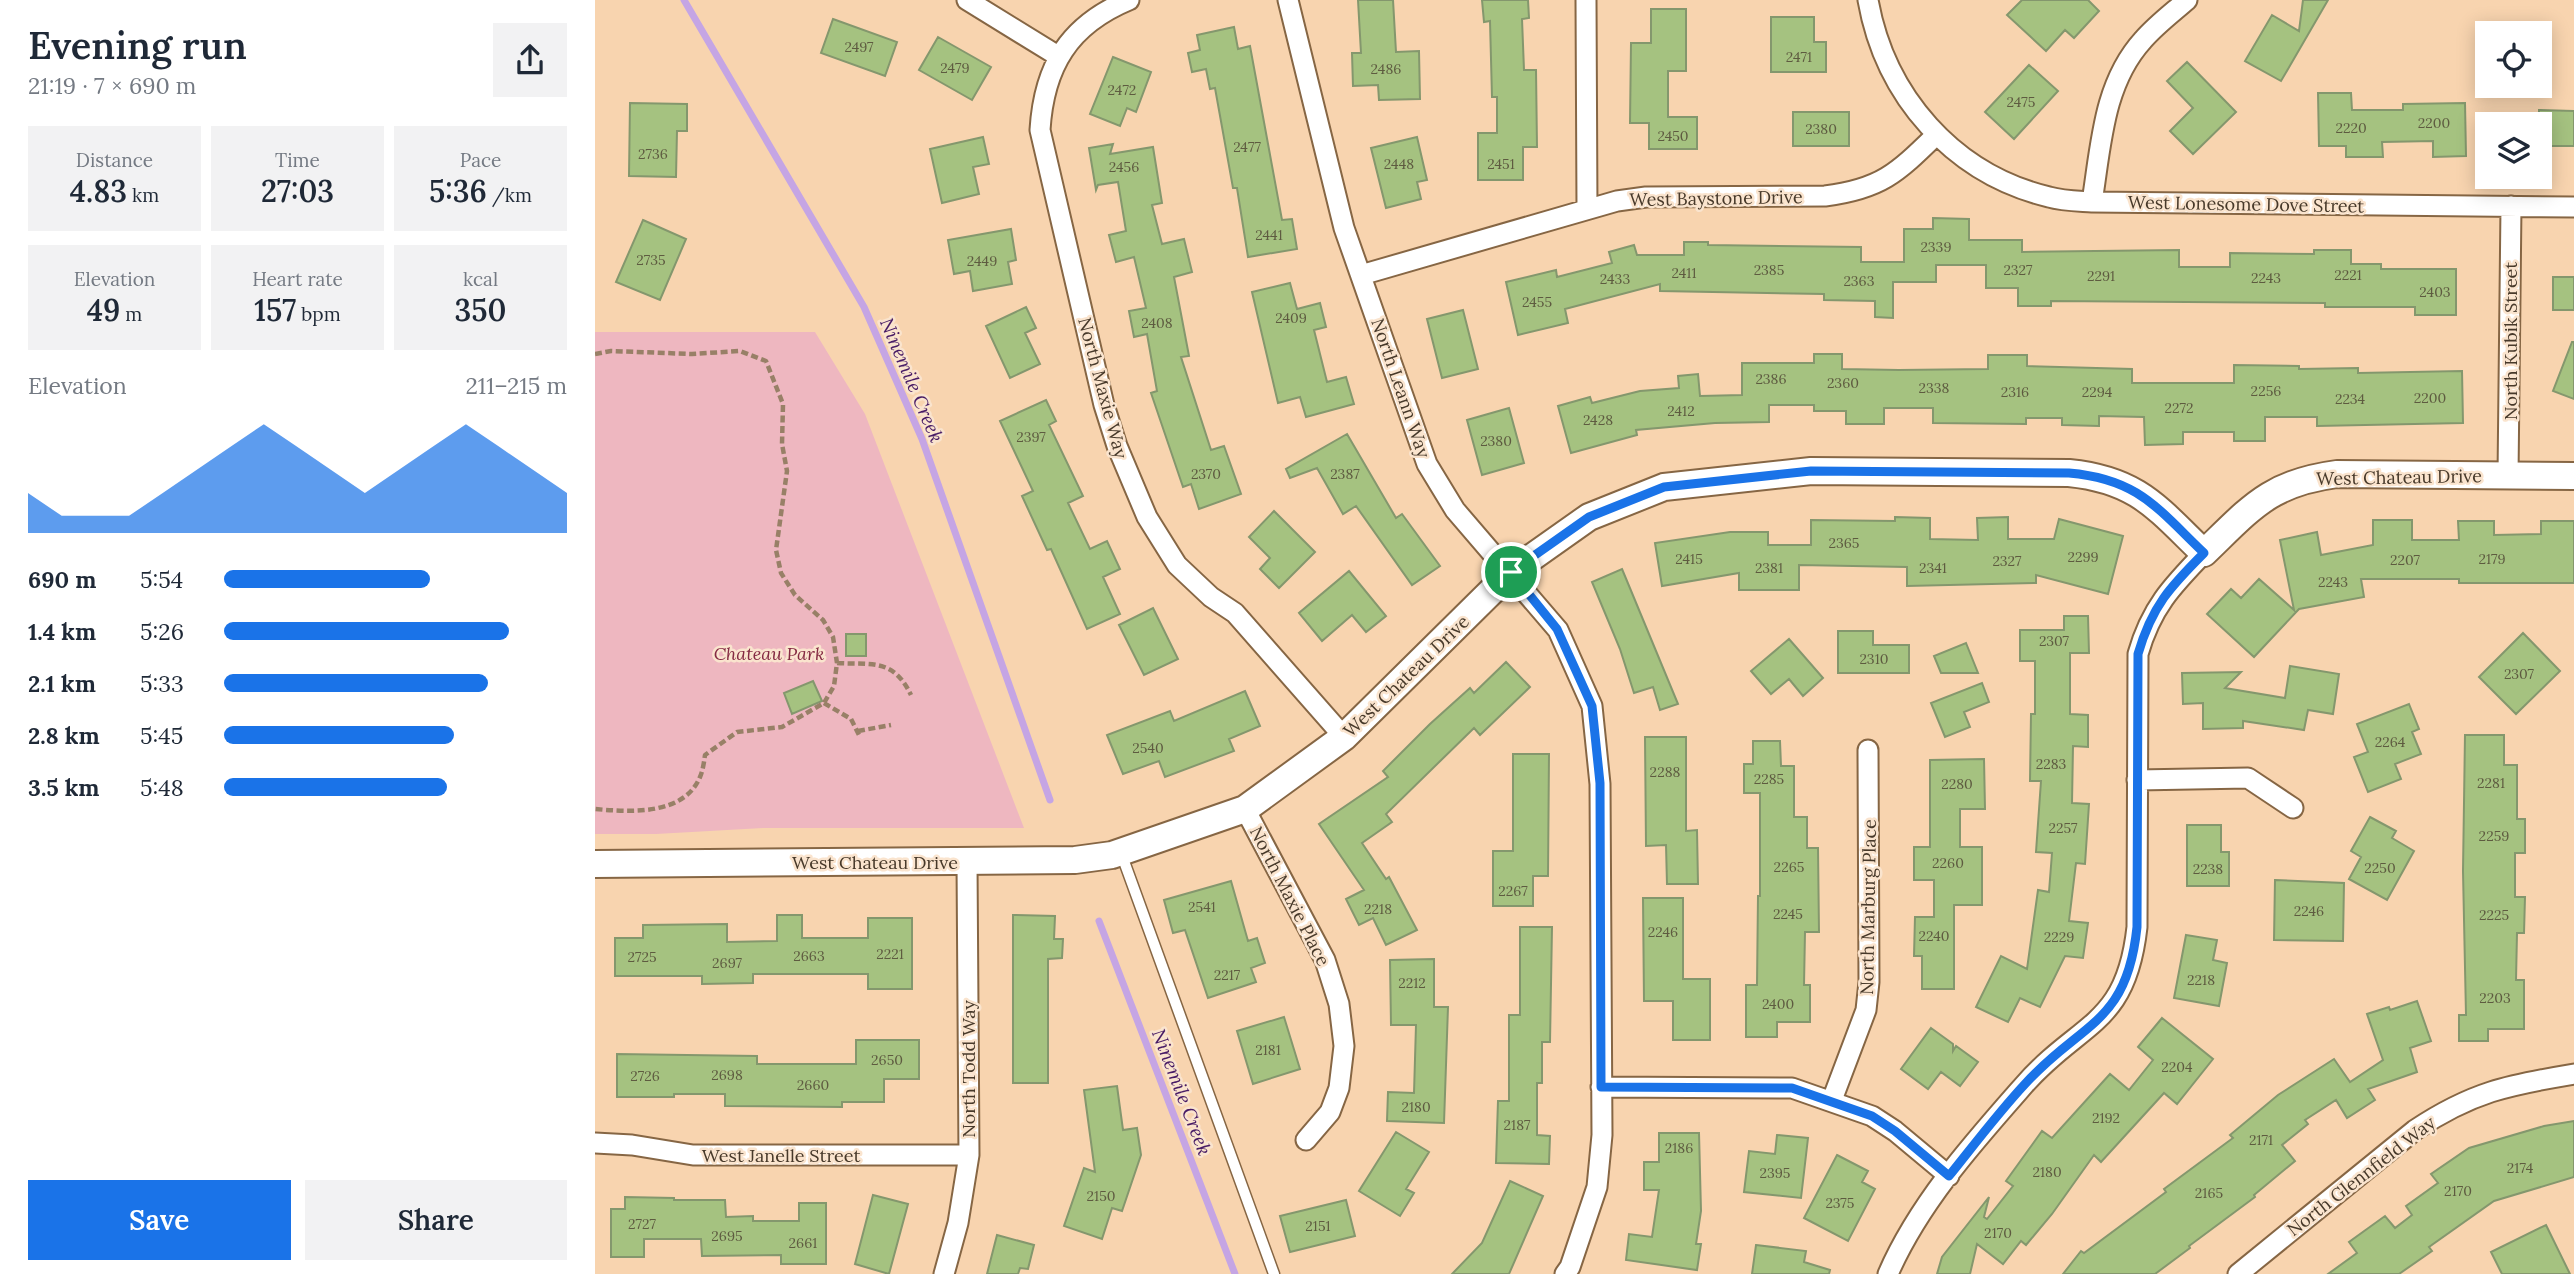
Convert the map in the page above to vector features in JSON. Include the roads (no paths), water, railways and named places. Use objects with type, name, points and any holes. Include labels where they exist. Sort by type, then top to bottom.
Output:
[{"type":"street","points":[[967,0],[1058,56]]},
{"type":"street","name":"North Maxie Way","points":[[1129,0],[1107,9],[1085,24],[1058,56],[1042,100],[1040,130],[1104,405],[1132,485],[1162,543],[1177,565],[1211,597],[1235,613],[1343,737]]},
{"type":"street","name":"North Leann Way","points":[[1288,0],[1337,202],[1427,464],[1455,510],[1511,572],[1557,629],[1592,706],[1600,783],[1602,1135],[1597,1187],[1570,1267],[1565,1274]]},
{"type":"street","points":[[1586,0],[1587,209]]},
{"type":"street","name":"West Lonesome Dove Street","points":[[1868,0],[1879,46],[1890,70],[1918,115],[1936,135],[1978,169],[2002,181],[2052,198],[2092,202],[2574,206]]},
{"type":"street","points":[[2092,202],[2106,112],[2114,86],[2126,62],[2142,40],[2187,0]]},
{"type":"street","name":"West Baystone Drive","points":[[1361,275],[1617,201],[1646,197],[1825,196],[1854,192],[1879,183],[1902,168],[1936,135]]},
{"type":"street","name":"North Kubik Street","points":[[2508,475],[2511,206]]},
{"type":"street","name":"West Chateau Drive","points":[[595,864],[1075,860],[1121,852],[1245,809],[1343,737],[1511,572],[1589,517],[1664,487],[1811,471],[2096,475],[2145,497],[2204,553],[2261,499],[2284,486],[2310,478],[2337,474],[2574,476]]},
{"type":"street","points":[[1888,1274],[1914,1221],[1949,1176],[2026,1083],[2095,1024],[2113,1004],[2126,980],[2134,955],[2137,927],[2138,654],[2145,628],[2158,604],[2204,553]]},
{"type":"street","name":"North Marburg Place","points":[[1832,1100],[1866,1010],[1869,982],[1868,750]]},
{"type":"street","points":[[2137,780],[2248,778],[2293,808]]},
{"type":"street","name":"North Maxie Place","points":[[1245,809],[1325,960],[1339,1004],[1344,1046],[1339,1088],[1330,1112],[1306,1140]]},
{"type":"street","name":"North Todd Way","points":[[944,1274],[958,1223],[968,1155],[967,862]]},
{"type":"street","name":"North Glennfield Way","points":[[2238,1274],[2437,1115],[2497,1088],[2574,1074]]},
{"type":"street","points":[[1601,1087],[1792,1088],[1872,1116],[1895,1131],[1949,1176]]},
{"type":"street","name":"West Janelle Street","points":[[595,1143],[632,1145],[693,1155],[968,1155]]},
{"type":"lane","points":[[1121,852],[1274,1274]]},
{"type":"waterway","name":"Ninemile Creek","points":[[684,0],[864,307],[922,439],[1050,800]]},
{"type":"waterway","name":"Ninemile Creek","points":[[1099,921],[1235,1274]]},
{"type":"park label","name":"Chateau Park","points":[[769,653]]}]
